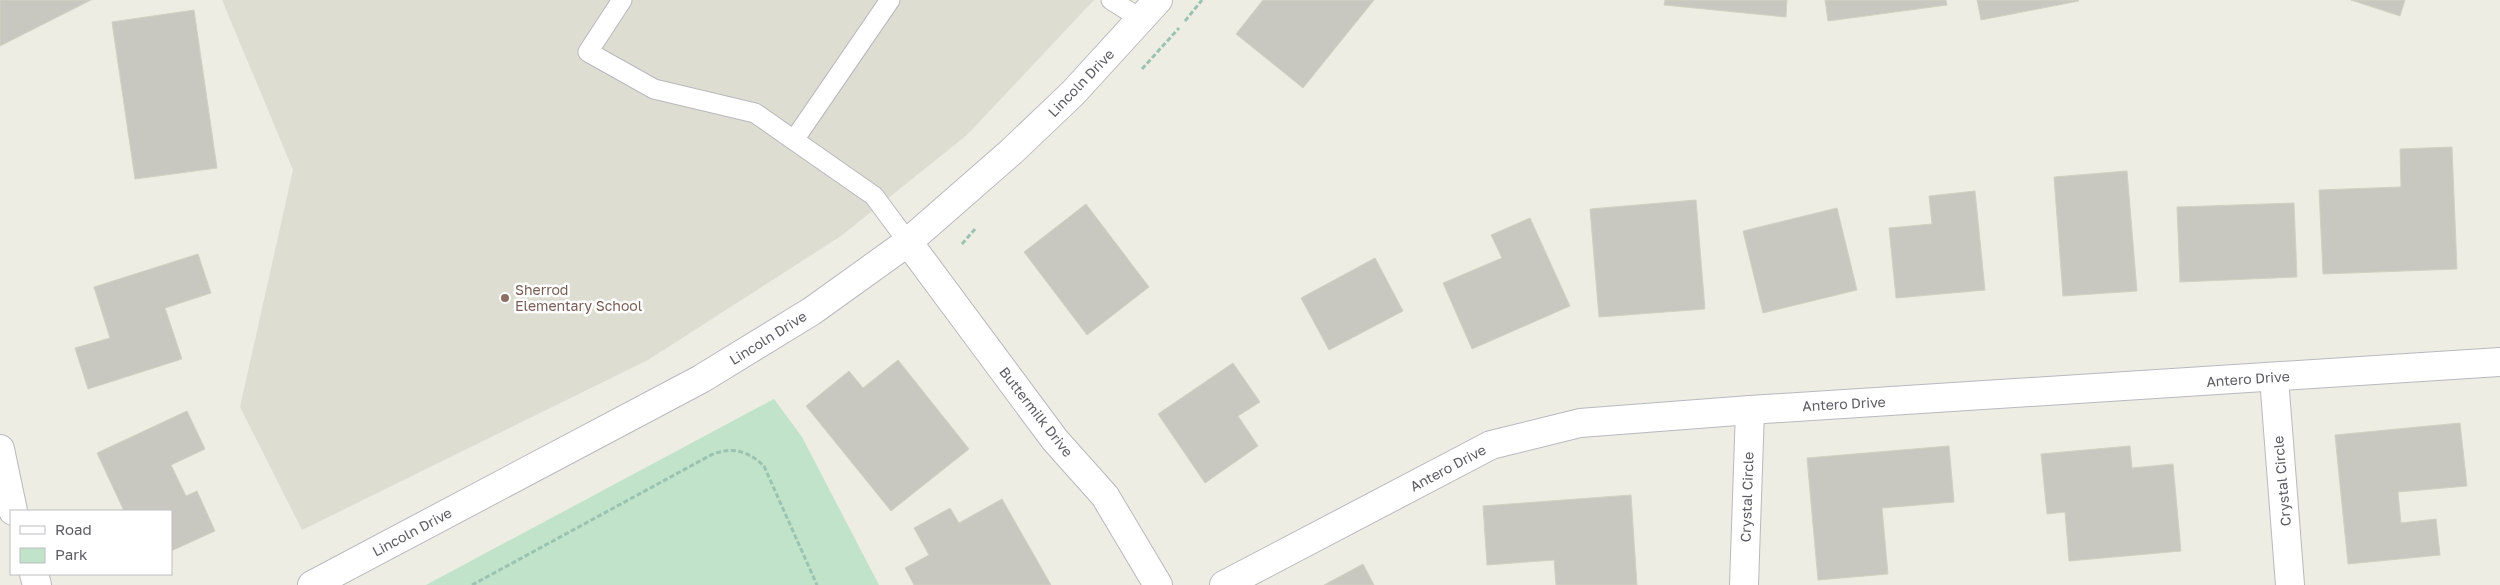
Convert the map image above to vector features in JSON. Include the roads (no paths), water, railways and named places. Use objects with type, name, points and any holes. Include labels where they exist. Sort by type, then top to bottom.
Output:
[{"type":"street","name":"Lincoln Drive","points":[[312,585],[701,379],[812,311],[908,242],[1073,93],[1149,10]]},
{"type":"street","name":"Buttermilk Drive","points":[[908,242],[1055,440],[1105,496],[1158,585]]},
{"type":"street","name":"Antero Drive","points":[[1224,585],[1492,445],[1580,423],[1750,410],[2274,378],[2500,362]]},
{"type":"street","name":"Crystal Circle","points":[[2274,378],[2290,585]]},
{"type":"street","name":"Crystal Circle","points":[[1744,585],[1750,410]]},
{"type":"street","points":[[0,449],[14,510]]},
{"type":"lane","points":[[622,0],[588,52],[654,89],[755,113],[874,196],[908,242]]},
{"type":"lane","points":[[794,140],[890,0]]},
{"type":"lane","points":[[1111,0],[1149,10]]},
{"type":"place","name":"Sherrod Elementary School","points":[[505,298]]}]
